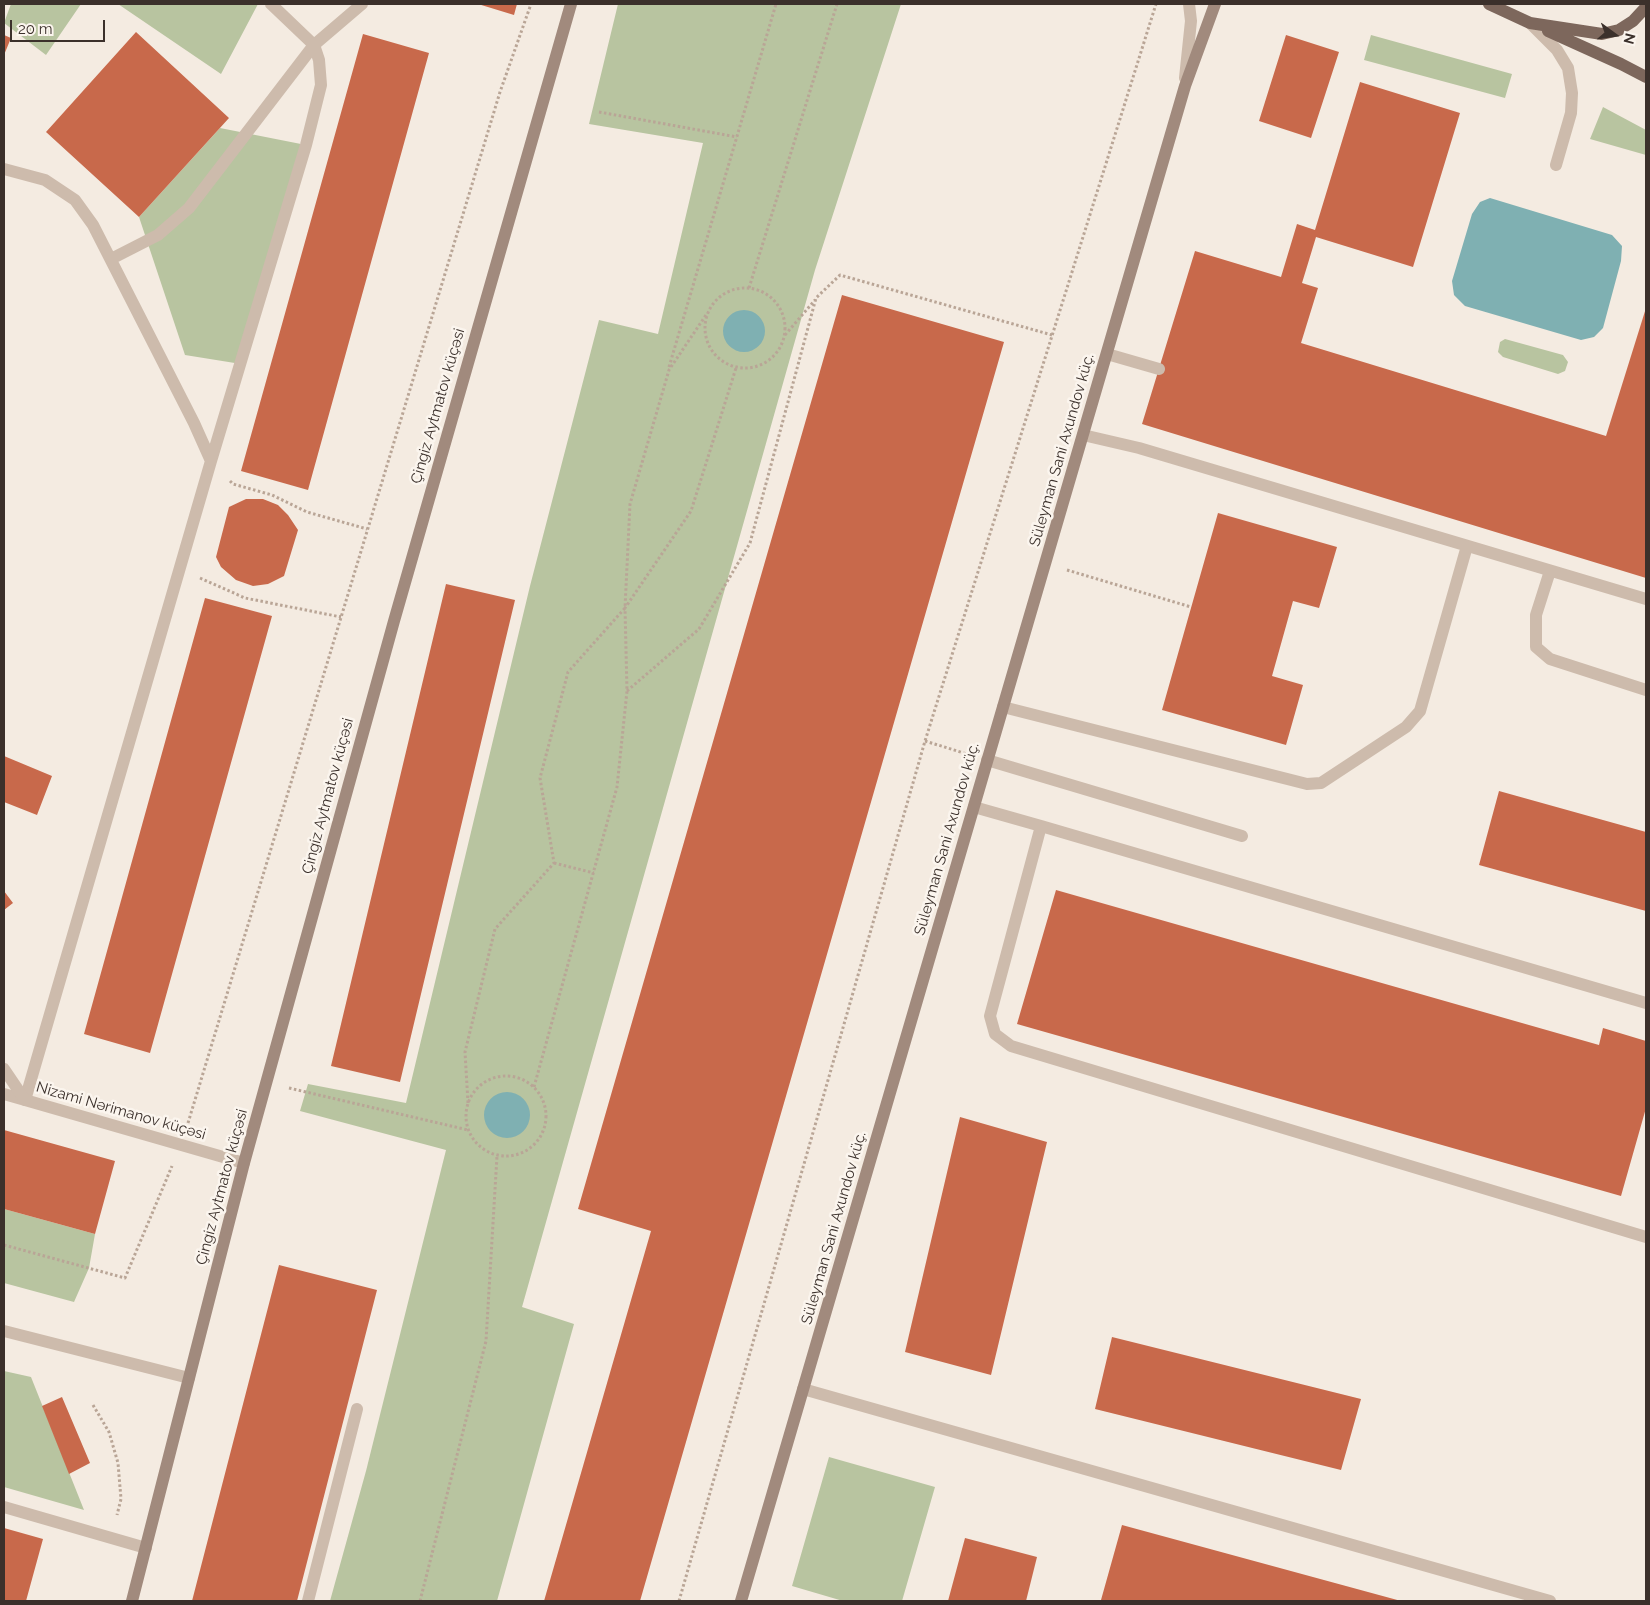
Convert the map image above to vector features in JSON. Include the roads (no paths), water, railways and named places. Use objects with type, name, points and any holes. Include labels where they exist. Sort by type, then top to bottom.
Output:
[{"type":"main road","name":"Çingiz Aytmatov küçəsi","points":[[132,1601],[244,1163],[394,621],[571,4]]},
{"type":"main road","name":"Süleyman Sani Axundov küç.","points":[[741,1601],[1184,86],[1215,4]]},
{"type":"main road","points":[[1484,4],[1493,6],[1646,77]]},
{"type":"main road","points":[[1530,23],[1602,34],[1619,30],[1633,21],[1646,7]]},
{"type":"street","points":[[4,1094],[25,1100],[211,461],[242,364],[321,85],[319,60],[314,45],[271,4]]},
{"type":"street","points":[[111,259],[158,235],[189,208],[314,45],[362,4]]},
{"type":"street","points":[[1184,86],[1192,21],[1189,4]]},
{"type":"street","points":[[1530,23],[1557,50],[1568,68],[1572,93],[1571,113],[1556,166]]},
{"type":"street","points":[[4,168],[45,180],[75,200],[93,225],[211,461]]},
{"type":"street","points":[[1107,354],[1159,369]]},
{"type":"street","points":[[1083,435],[1139,448],[1646,599]]},
{"type":"street","points":[[1003,707],[1307,784],[1321,783],[1406,727],[1420,711],[1467,546]]},
{"type":"street","points":[[1550,571],[1536,614],[1536,647],[1550,659],[1646,690]]},
{"type":"street","points":[[987,760],[1242,836]]},
{"type":"street","points":[[974,807],[1646,1003]]},
{"type":"street","points":[[1041,826],[990,1016],[996,1034],[1012,1046],[1646,1237]]},
{"type":"street","name":"Nizami Nərimanov küçəsi","points":[[4,1069],[25,1100],[244,1163]]},
{"type":"street","points":[[4,1331],[190,1378]]},
{"type":"street","points":[[803,1389],[1550,1601]]},
{"type":"street","points":[[308,1601],[357,1409]]},
{"type":"street","points":[[4,1507],[146,1548]]},
{"type":"water","points":[[1490,198],[1612,235],[1622,246],[1621,261],[1603,328],[1594,337],[1581,340],[1465,306],[1454,295],[1452,281],[1472,214],[1480,202]]},
{"type":"water","points":[[744,310],[759,316],[765,331],[759,346],[744,352],[729,346],[723,331],[729,316]]},
{"type":"water","points":[[502,1092],[512,1092],[526,1102],[530,1115],[526,1128],[520,1134],[512,1138],[502,1138],[488,1128],[484,1120],[484,1110],[494,1096]]}]
